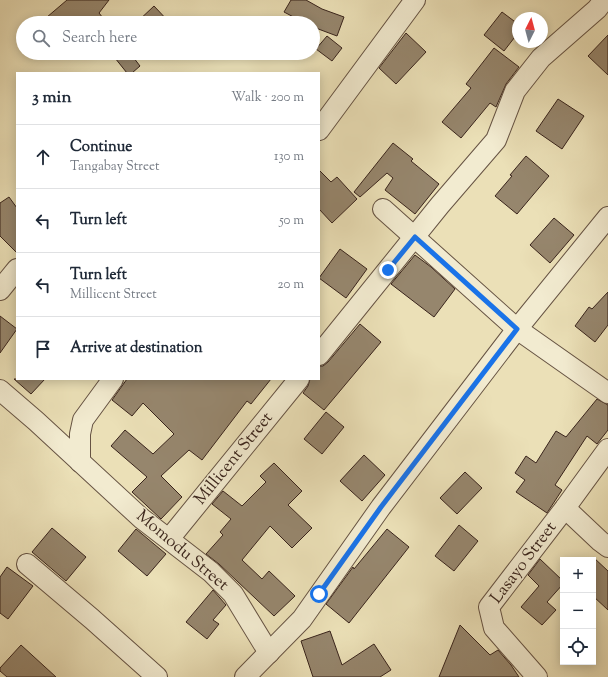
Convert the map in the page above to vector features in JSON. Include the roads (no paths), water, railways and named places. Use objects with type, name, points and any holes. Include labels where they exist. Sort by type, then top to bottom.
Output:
[{"type":"street","points":[[320,129],[415,0]]},
{"type":"street","points":[[320,354],[440,205],[496,140],[515,91],[541,58],[604,0]]},
{"type":"street","points":[[383,209],[517,329],[608,393]]},
{"type":"street","points":[[253,674],[269,653],[302,619],[381,507],[517,329],[608,218]]},
{"type":"street","points":[[0,290],[16,270]]},
{"type":"street","points":[[80,462],[80,434],[83,420],[112,380]]},
{"type":"street","name":"Millicent Street","points":[[169,539],[299,380]]},
{"type":"street","name":"Momodu Street","points":[[0,390],[36,421],[141,518],[211,572],[233,594],[269,653]]},
{"type":"street","name":"Lasayo Street","points":[[537,677],[494,628],[489,607],[608,449]]},
{"type":"street","points":[[565,508],[608,547]]},
{"type":"street","points":[[27,564],[157,677]]}]
